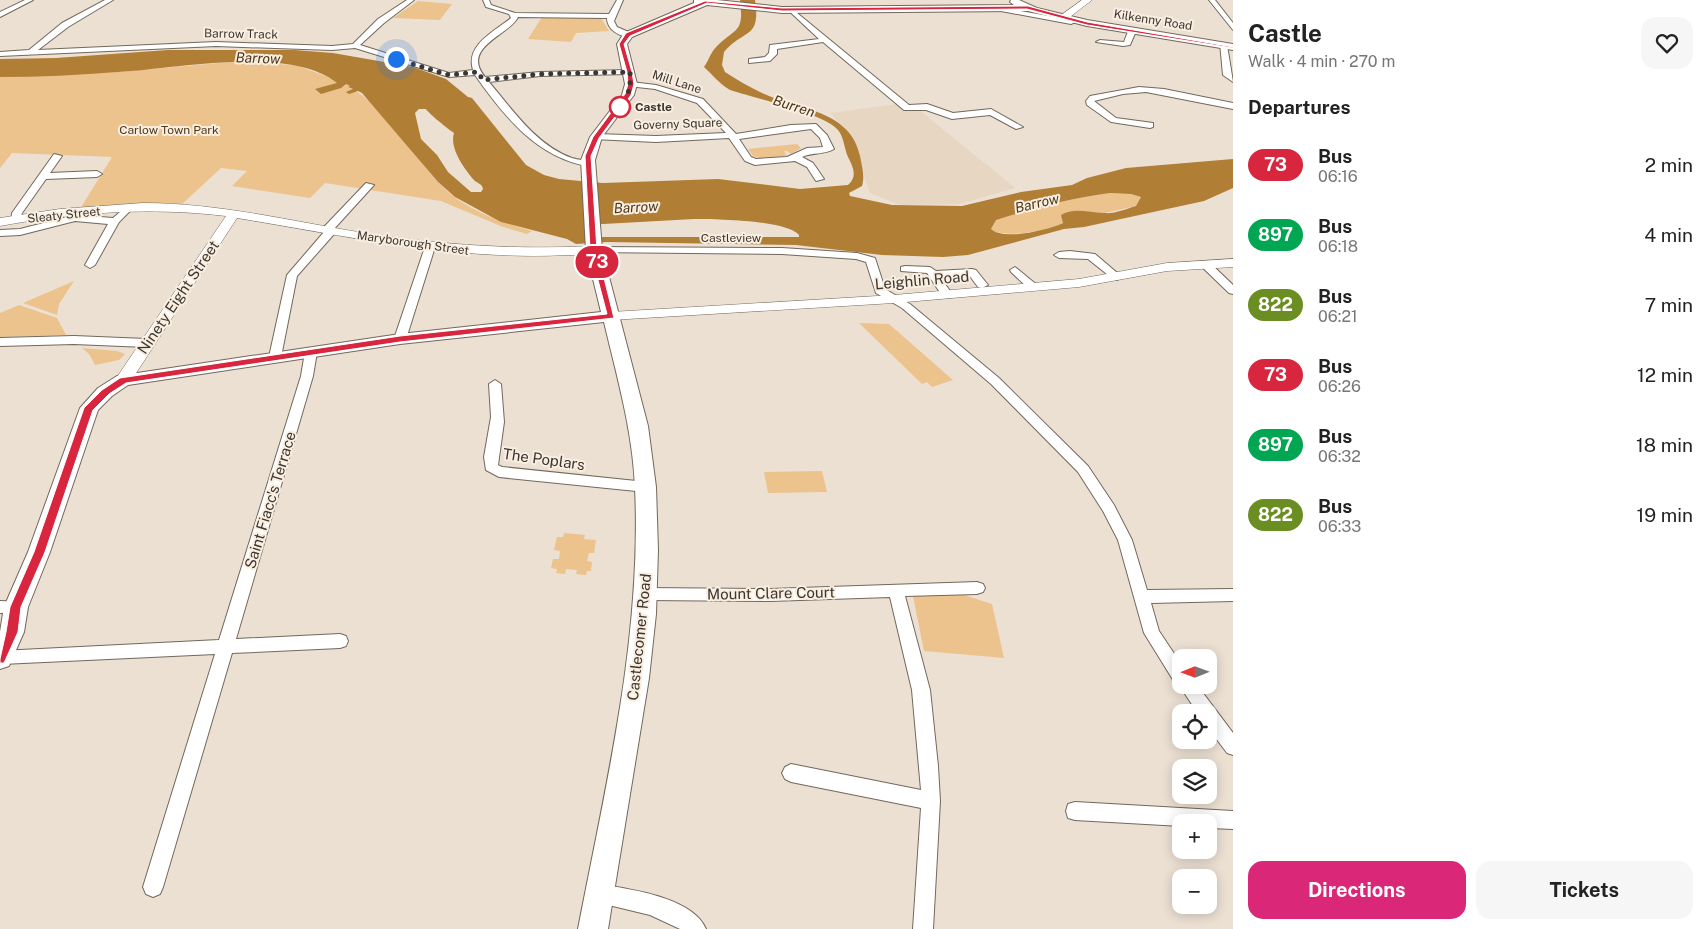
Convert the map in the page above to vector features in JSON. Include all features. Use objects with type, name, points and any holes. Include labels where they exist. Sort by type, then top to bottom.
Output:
[{"type":"main road","points":[[693,0],[791,10],[1003,10],[1028,8]]},
{"type":"main road","name":"Kilkenny Road","points":[[1011,0],[1028,8],[1067,20],[1228,46]]},
{"type":"main road","points":[[588,160],[596,137],[629,84],[622,44],[628,34],[708,1]]},
{"type":"main road","name":"Castlecomer Road","points":[[588,160],[593,247],[638,426],[646,487],[646,594],[634,693],[593,929]]},
{"type":"main road","points":[[1,658],[12,632],[8,607],[42,546],[89,408],[105,392],[123,380],[400,339],[611,316]]},
{"type":"street","points":[[0,15],[30,0]]},
{"type":"street","points":[[32,51],[65,25],[110,0]]},
{"type":"street","points":[[355,46],[381,21],[412,0]]},
{"type":"street","points":[[486,0],[488,6],[515,15],[610,16]]},
{"type":"street","points":[[620,0],[610,16],[613,27],[628,34]]},
{"type":"street","points":[[1003,10],[1067,20],[1088,0]]},
{"type":"street","points":[[1212,0],[1233,28]]},
{"type":"street","points":[[791,10],[907,108],[927,107],[952,116],[991,112],[1019,128]]},
{"type":"street","points":[[985,10],[1047,19]]},
{"type":"street","points":[[515,15],[512,21],[482,43],[475,57],[481,76],[541,144],[568,160],[588,160]]},
{"type":"street","points":[[1100,42],[1127,43],[1132,31]]},
{"type":"street","points":[[752,61],[767,59],[772,54],[773,47],[826,40]]},
{"type":"street","name":"Barrow Track","points":[[0,54],[32,51],[216,44],[332,48],[355,46],[449,75],[481,76]]},
{"type":"street","points":[[1228,46],[1227,75],[1233,80]]},
{"type":"street","name":"Mill Lane","points":[[481,76],[540,74],[656,87],[700,101],[729,130],[748,159],[762,162],[797,158]]},
{"type":"street","points":[[1150,125],[1114,120],[1091,104],[1090,101],[1093,98],[1122,92],[1152,90],[1204,102],[1233,106]]},
{"type":"street","name":"Governy Square","points":[[596,137],[656,139],[732,136],[812,126],[824,137],[829,148],[810,150],[797,158]]},
{"type":"street","points":[[15,220],[17,213],[57,156]]},
{"type":"street","points":[[797,158],[810,165],[819,179]]},
{"type":"street","points":[[42,176],[97,174]]},
{"type":"street","points":[[275,356],[292,275],[369,185]]},
{"type":"street","name":"Sleaty Street","points":[[0,222],[163,207],[234,214]]},
{"type":"street","name":"Sleaty Street","points":[[0,233],[20,232],[75,218],[115,221],[127,209]]},
{"type":"street","name":"Maryborough Street","points":[[234,214],[430,247],[510,253],[593,247]]},
{"type":"street","name":"Ninety Eight Street","points":[[123,380],[234,214]]},
{"type":"street","points":[[90,265],[115,221]]},
{"type":"street","points":[[400,339],[430,247]]},
{"type":"street","name":"Castleview","points":[[593,247],[782,251],[869,259]]},
{"type":"street","points":[[1059,255],[1084,253],[1092,255],[1117,277]]},
{"type":"street","points":[[869,259],[880,291],[906,306],[995,380],[1083,470],[1109,509],[1125,540],[1152,633],[1172,664]]},
{"type":"street","name":"Leighlin Road","points":[[611,316],[947,295],[1117,277],[1167,267],[1233,263]]},
{"type":"street","points":[[1205,264],[1233,291]]},
{"type":"street","points":[[905,269],[930,270],[947,295]]},
{"type":"street","points":[[1015,270],[1033,287]]},
{"type":"street","points":[[933,274],[972,272],[982,284]]},
{"type":"street","points":[[0,342],[74,340],[146,343]]},
{"type":"street","name":"Saint Fiacc's Terrace","points":[[153,888],[307,376],[311,352]]},
{"type":"street","name":"The Poplars","points":[[494,384],[499,404],[497,427],[490,459],[491,466],[499,472],[646,487]]},
{"type":"street","name":"Mount Clare Court","points":[[646,594],[770,595],[978,588]]},
{"type":"street","points":[[896,590],[921,690],[931,801],[923,929]]},
{"type":"street","points":[[1142,596],[1200,598],[1233,595]]},
{"type":"street","points":[[1,658],[340,641]]},
{"type":"street","points":[[1217,726],[1233,747]]},
{"type":"street","points":[[791,773],[931,801]]},
{"type":"street","points":[[1075,811],[1233,820]]},
{"type":"street","points":[[599,894],[660,907],[689,922],[696,929]]},
{"type":"shaded area","points":[[898,104],[905,110],[918,109],[1015,188],[959,204],[900,205],[870,193],[850,134],[830,113]]},
{"type":"green space","points":[[418,1],[452,4],[440,20],[393,18]]},
{"type":"green space","points":[[542,17],[601,18],[609,31],[576,33],[571,42],[528,39]]},
{"type":"green space","name":"Carlow Town Park","points":[[230,62],[295,65],[329,77],[343,86],[346,84],[350,86],[348,87],[376,107],[433,177],[454,197],[486,215],[532,231],[527,234],[503,227],[441,201],[325,183],[310,198],[232,186],[247,171],[221,168],[180,206],[80,209],[112,157],[12,153],[0,168],[0,77],[118,72]]},
{"type":"green space","points":[[797,144],[801,148],[791,154],[784,151],[787,156],[759,158],[753,156],[748,149]]},
{"type":"green space","points":[[1110,193],[1131,194],[1141,197],[1136,206],[1105,213],[1072,211],[1062,223],[1048,229],[1015,234],[996,232],[991,229],[996,219],[1052,204]]},
{"type":"green space","points":[[74,281],[59,304],[57,315],[23,303]]},
{"type":"green space","points":[[19,305],[57,318],[66,335],[0,337],[0,313]]},
{"type":"green space","points":[[859,323],[889,324],[953,380],[932,387],[927,382],[922,384]]},
{"type":"green space","points":[[82,348],[117,351],[125,354],[119,360],[95,365],[89,354]]},
{"type":"green space","points":[[822,471],[827,492],[768,493],[764,472]]},
{"type":"green space","points":[[564,533],[585,535],[584,539],[596,540],[594,553],[589,553],[587,561],[592,562],[591,571],[587,571],[586,575],[576,574],[577,570],[566,569],[565,574],[556,573],[557,569],[551,568],[553,559],[559,559],[560,551],[554,550],[557,537],[563,537]]},
{"type":"green space","points":[[964,595],[992,604],[1004,658],[924,651],[913,596]]},
{"type":"water","points":[[740,0],[755,0],[756,22],[749,32],[724,52],[722,65],[725,72],[763,94],[824,115],[836,121],[847,130],[855,141],[863,175],[862,186],[849,193],[850,196],[892,205],[962,206],[1021,192],[1072,185],[1087,178],[1126,168],[1233,159],[1233,188],[1204,201],[1084,227],[1064,229],[968,255],[943,257],[882,255],[796,245],[607,242],[576,244],[567,239],[501,222],[455,197],[438,182],[362,93],[358,91],[349,94],[346,92],[353,89],[346,84],[341,88],[321,94],[315,89],[337,83],[316,71],[291,65],[262,62],[231,62],[89,74],[0,77],[0,59],[56,58],[168,50],[294,50],[333,53],[413,67],[446,79],[468,97],[472,98],[526,165],[544,175],[559,179],[603,183],[718,179],[800,189],[848,185],[854,175],[852,164],[843,139],[837,129],[830,123],[804,112],[733,91],[722,84],[704,67],[715,49],[738,28],[741,11]],"holes":[[[419,109],[426,109],[454,133],[453,139],[456,152],[467,171],[482,186],[481,192],[471,192],[448,172],[437,155],[421,139],[415,113]],[[1110,193],[1131,194],[1141,197],[1136,206],[1116,212],[1071,211],[1061,215],[1063,223],[1047,229],[1016,234],[1006,234],[991,229],[996,220],[1024,211]],[[694,219],[733,220],[780,226],[792,230],[799,237],[586,237],[585,225]]]},
{"type":"bus line","name":"73","points":[[0,659],[12,632],[16,607],[50,523],[89,408],[105,392],[123,380],[400,339],[611,316],[594,250],[588,156],[596,137],[628,95],[631,84],[630,72],[622,44],[628,34],[660,23],[707,2],[782,10],[998,10],[1028,8],[1087,23],[1233,47]]},
{"type":"place","name":"Castle","points":[[620,107]]},
{"type":"route","points":[[396,59],[428,67],[449,75],[478,72],[483,80],[540,74],[630,72],[631,84],[628,95],[620,107]]},
{"type":"water label","name":"Barrow","points":[[258,58]]},
{"type":"water label","name":"Burren","points":[[794,106]]},
{"type":"water label","name":"Barrow","points":[[1037,203]]},
{"type":"water label","name":"Barrow","points":[[636,207]]}]
